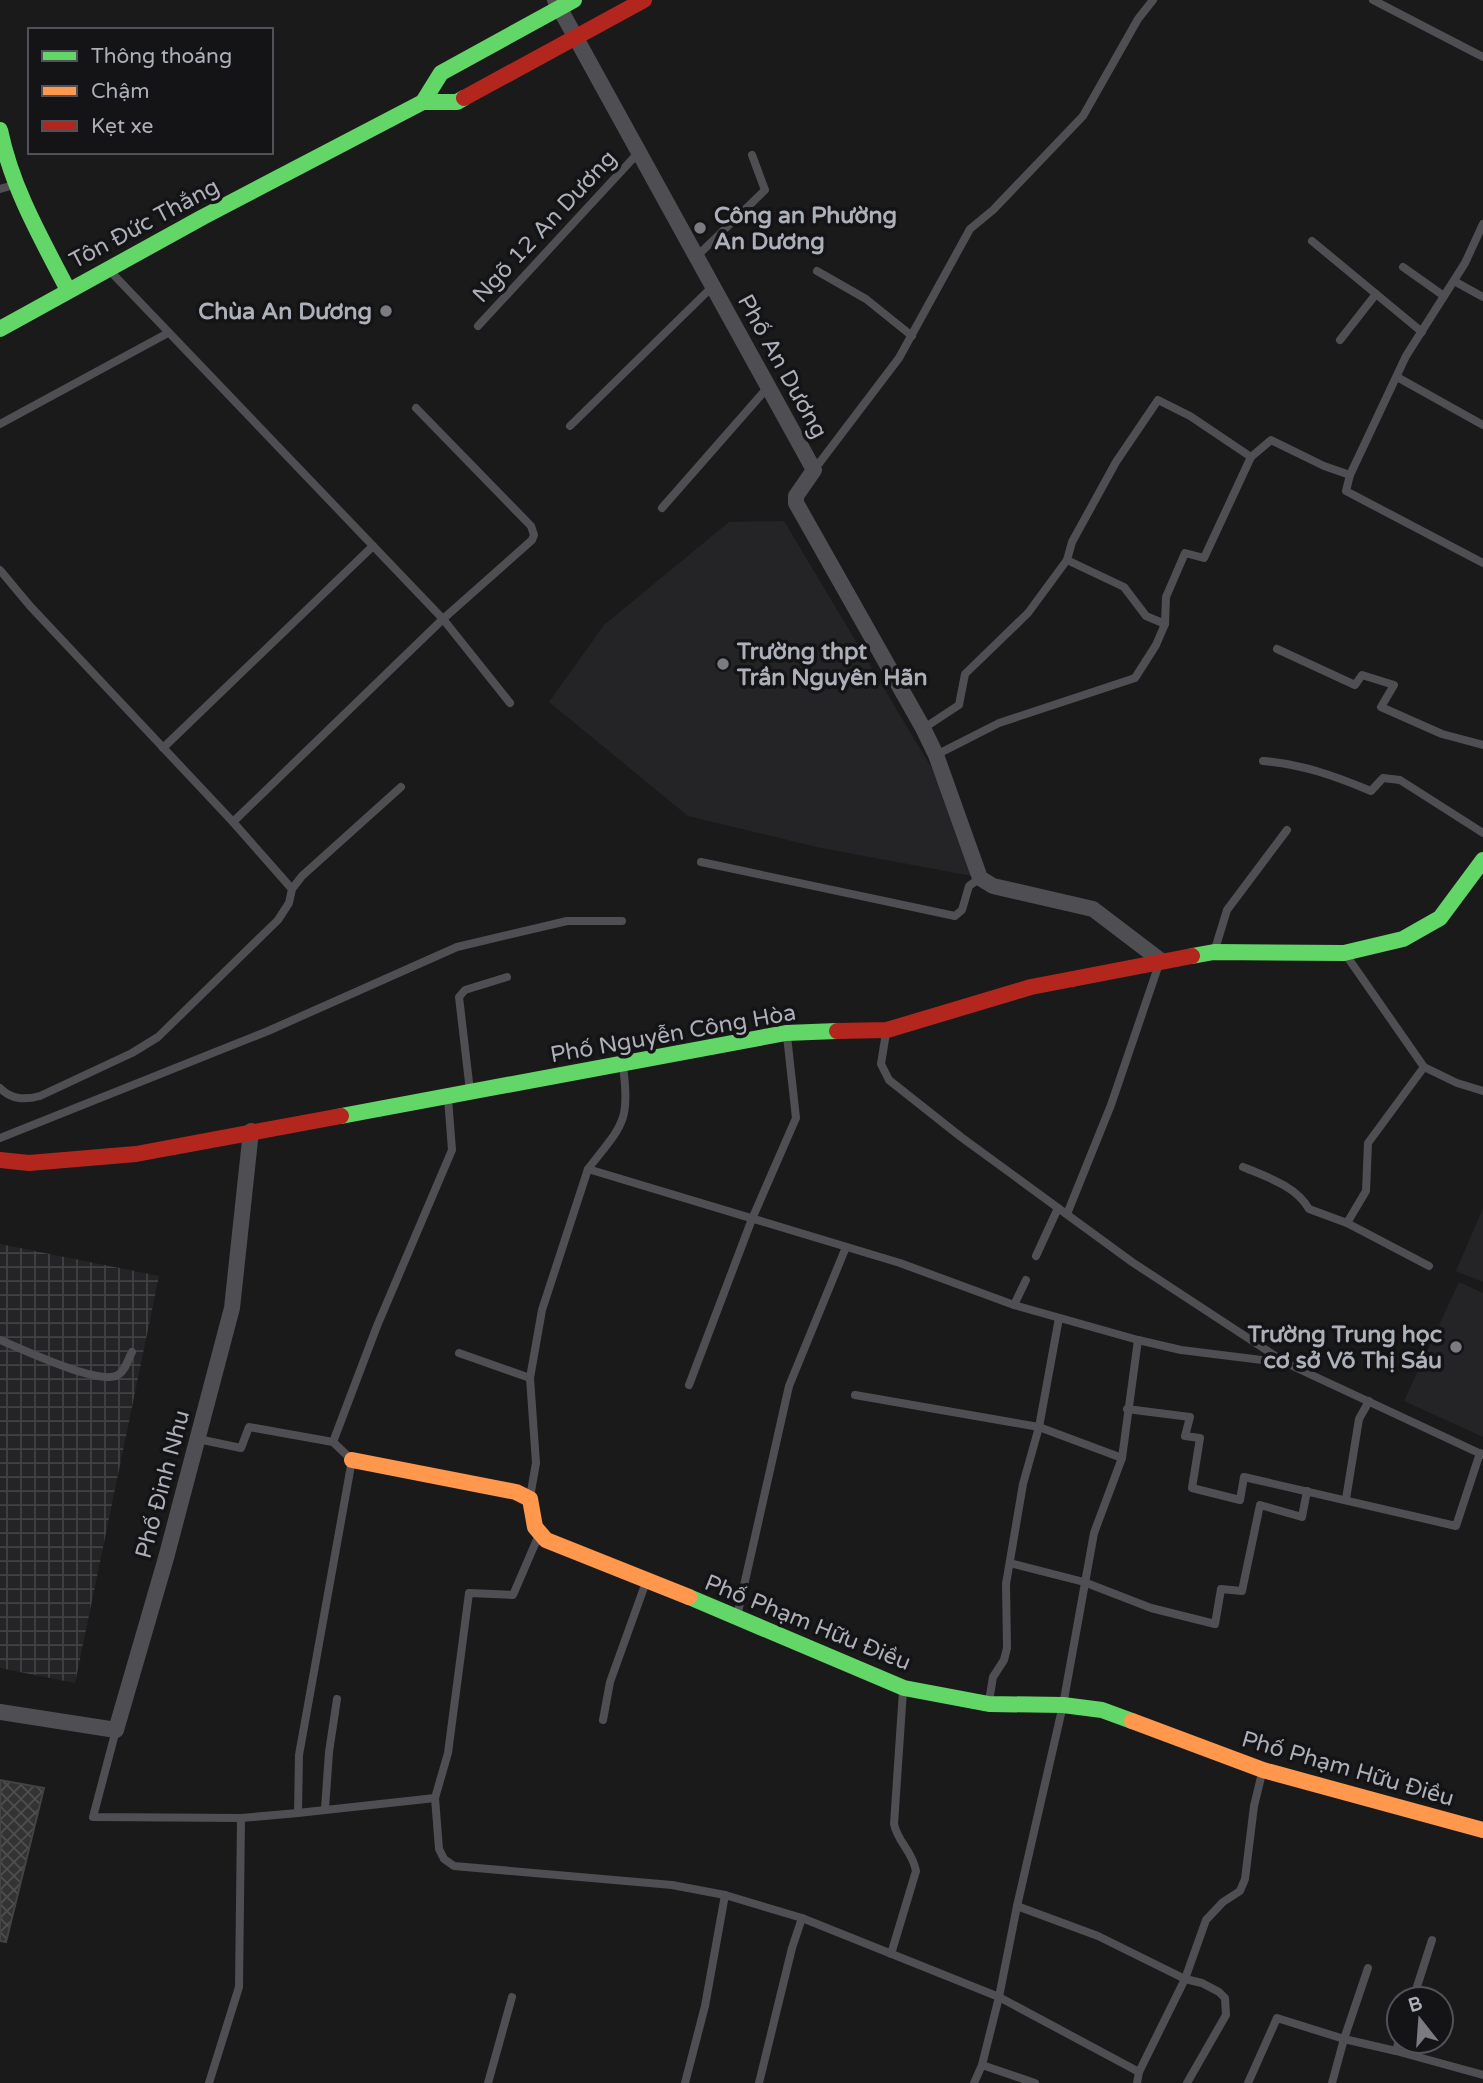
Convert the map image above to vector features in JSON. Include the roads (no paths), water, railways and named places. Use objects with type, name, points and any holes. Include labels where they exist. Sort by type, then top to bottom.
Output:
[{"type":"street","name":"Tôn Đức Thắng","points":[[0,329],[68,290],[423,102],[457,102],[644,0]]},
{"type":"street","name":"Tôn Đức Thắng","points":[[423,102],[441,74],[563,3]]},
{"type":"street","name":"Phố An Dương","points":[[563,3],[575,37],[814,470],[796,496],[796,503],[923,728],[936,755],[979,878]]},
{"type":"street","points":[[0,130],[7,187],[68,290]]},
{"type":"street","name":"Phố Nguyễn Công Hòa","points":[[0,1160],[29,1163],[136,1154],[786,1033],[887,1030],[1031,987],[1214,952],[1344,953],[1404,939],[1440,918],[1483,860]]},
{"type":"street","points":[[979,878],[993,886],[1093,909],[1160,961]]},
{"type":"street","name":"Phố Đinh Nhu","points":[[116,1730],[232,1308],[251,1132]]},
{"type":"street","points":[[352,1460],[516,1492],[530,1499],[534,1510],[535,1530],[539,1536]]},
{"type":"street","name":"Phố Phạm Hữu Điều","points":[[539,1536],[737,1616],[904,1688],[989,1704],[1063,1705],[1102,1710],[1263,1770],[1483,1830]]},
{"type":"street","points":[[0,1712],[116,1730]]},
{"type":"lane","points":[[814,470],[912,336],[970,229],[993,210],[1083,116],[1138,19],[1153,0]]},
{"type":"lane","points":[[1373,0],[1483,57]]},
{"type":"lane","name":"Ngõ 12 An Dương","points":[[478,326],[639,152]]},
{"type":"lane","points":[[696,257],[765,190],[752,155]]},
{"type":"lane","points":[[1483,224],[1465,263],[1406,356],[1350,475],[1346,491],[1483,563]]},
{"type":"lane","points":[[1312,241],[1422,332]]},
{"type":"lane","points":[[1403,267],[1444,296]]},
{"type":"lane","points":[[108,269],[443,619],[510,703]]},
{"type":"lane","points":[[817,271],[866,299],[912,336]]},
{"type":"lane","points":[[1454,281],[1483,297]]},
{"type":"lane","points":[[570,426],[712,287]]},
{"type":"lane","points":[[1340,340],[1376,294]]},
{"type":"lane","points":[[0,424],[168,332]]},
{"type":"lane","points":[[1397,377],[1483,425]]},
{"type":"lane","points":[[662,508],[768,387]]},
{"type":"lane","points":[[923,728],[960,705],[965,674],[1028,613],[1068,560],[1072,542],[1116,462],[1158,400],[1190,416],[1251,457]]},
{"type":"lane","points":[[233,822],[443,619],[532,540],[534,535],[531,526],[416,408]]},
{"type":"lane","points":[[936,755],[999,723],[1135,678],[1156,645],[1165,624],[1166,597],[1185,553],[1203,558],[1251,457],[1271,440],[1324,466],[1350,475]]},
{"type":"lane","points":[[163,748],[373,546]]},
{"type":"lane","points":[[1068,560],[1124,587],[1146,616],[1165,624]]},
{"type":"lane","points":[[0,570],[30,606],[233,822],[292,889]]},
{"type":"lane","points":[[1278,649],[1355,685],[1362,675],[1394,685],[1381,707],[1442,734],[1483,745]]},
{"type":"lane","points":[[1263,761],[1289,763],[1330,774],[1371,791],[1383,778],[1400,780],[1483,833]]},
{"type":"lane","points":[[0,1088],[13,1097],[27,1099],[40,1096],[158,1037],[278,920],[289,903],[292,889],[302,876],[401,787]]},
{"type":"lane","points":[[1214,952],[1227,910],[1287,830]]},
{"type":"lane","points":[[701,862],[955,916],[962,910],[969,886],[979,878]]},
{"type":"lane","points":[[0,1138],[268,1031],[457,947],[567,921],[622,921]]},
{"type":"lane","points":[[1344,953],[1424,1067],[1457,1083],[1483,1091]]},
{"type":"lane","points":[[1067,1213],[1111,1105],[1160,961]]},
{"type":"lane","points":[[470,1091],[459,997],[465,990],[507,977]]},
{"type":"lane","points":[[887,1030],[881,1063],[889,1080],[961,1138],[1132,1262],[1286,1363],[1481,1454],[1456,1526],[1244,1477],[1240,1500],[1192,1488],[1200,1438],[1185,1436],[1190,1417],[1127,1409]]},
{"type":"lane","points":[[689,1385],[752,1219],[796,1118],[786,1033]]},
{"type":"lane","points":[[530,1499],[536,1463],[530,1378],[542,1310],[588,1169],[623,1119],[627,1096],[623,1064]]},
{"type":"lane","points":[[1347,1223],[1366,1191],[1368,1143],[1424,1067]]},
{"type":"lane","points":[[333,1442],[377,1326],[452,1150],[447,1096]]},
{"type":"lane","points":[[1243,1167],[1276,1181],[1303,1198],[1310,1209],[1347,1223],[1429,1266]]},
{"type":"lane","points":[[588,1169],[900,1263],[1014,1305],[1138,1340],[1181,1350],[1286,1363]]},
{"type":"lane","points":[[1036,1256],[1058,1208]]},
{"type":"lane","points":[[737,1616],[789,1386],[846,1247]]},
{"type":"lane","points":[[1014,1305],[1026,1280]]},
{"type":"lane","points":[[989,1704],[993,1677],[1004,1660],[1007,1648],[1006,1584],[1023,1484],[1039,1427],[1059,1318]]},
{"type":"lane","points":[[0,1340],[68,1368],[101,1378],[117,1376],[123,1371],[132,1352]]},
{"type":"lane","points":[[974,2083],[982,2065],[999,1997],[1063,1705],[1094,1533],[1122,1458],[1138,1340]]},
{"type":"lane","points":[[459,1353],[530,1378]]},
{"type":"lane","points":[[855,1395],[1039,1427],[1122,1458]]},
{"type":"lane","points":[[1346,1499],[1359,1419],[1368,1402]]},
{"type":"lane","points":[[198,1439],[241,1448],[249,1427],[333,1442],[352,1460],[299,1755],[298,1813]]},
{"type":"lane","points":[[1010,1563],[1084,1582],[1151,1608],[1215,1624],[1221,1589],[1242,1591],[1260,1505],[1302,1517],[1307,1491]]},
{"type":"lane","points":[[539,1536],[513,1595],[469,1593],[448,1753],[435,1798],[439,1849],[444,1859],[454,1866],[672,1885],[725,1895],[802,1918],[999,1997],[1139,2072]]},
{"type":"lane","points":[[603,1720],[610,1682],[646,1581]]},
{"type":"lane","points":[[891,1954],[916,1871],[914,1857],[897,1837],[894,1824],[904,1688]]},
{"type":"lane","points":[[325,1810],[329,1752],[337,1699]]},
{"type":"lane","points":[[116,1730],[93,1817],[241,1818],[435,1798]]},
{"type":"lane","points":[[1138,2083],[1139,2072],[1185,1979],[1206,1920],[1223,1902],[1240,1891],[1245,1879],[1254,1806],[1263,1770]]},
{"type":"lane","points":[[209,2083],[239,1987],[241,1818]]},
{"type":"lane","points":[[685,2083],[705,2007],[725,1895]]},
{"type":"lane","points":[[1017,1906],[1098,1936],[1185,1979],[1202,1983],[1225,1998],[1227,2006],[1222,2023],[1187,2083]]},
{"type":"lane","points":[[759,2083],[792,1948],[802,1918]]},
{"type":"lane","points":[[1418,1985],[1432,1940]]},
{"type":"lane","points":[[1332,2083],[1368,1968]]},
{"type":"lane","points":[[488,2083],[512,1997]]},
{"type":"lane","points":[[1248,2083],[1277,2018],[1344,2039],[1385,2048]]},
{"type":"lane","points":[[1413,2055],[1483,2076]]},
{"type":"lane","points":[[982,2065],[1035,2083]]},
{"type":"place","name":"Công an Phường An Dương","points":[[700,228]]},
{"type":"place","name":"Chùa An Dương","points":[[386,311]]},
{"type":"place","name":"Trường thpt Trần Nguyên Hãn","points":[[723,664]]},
{"type":"place","name":"Trường Trung học cơ sở Võ Thị Sáu","points":[[1456,1347]]}]
